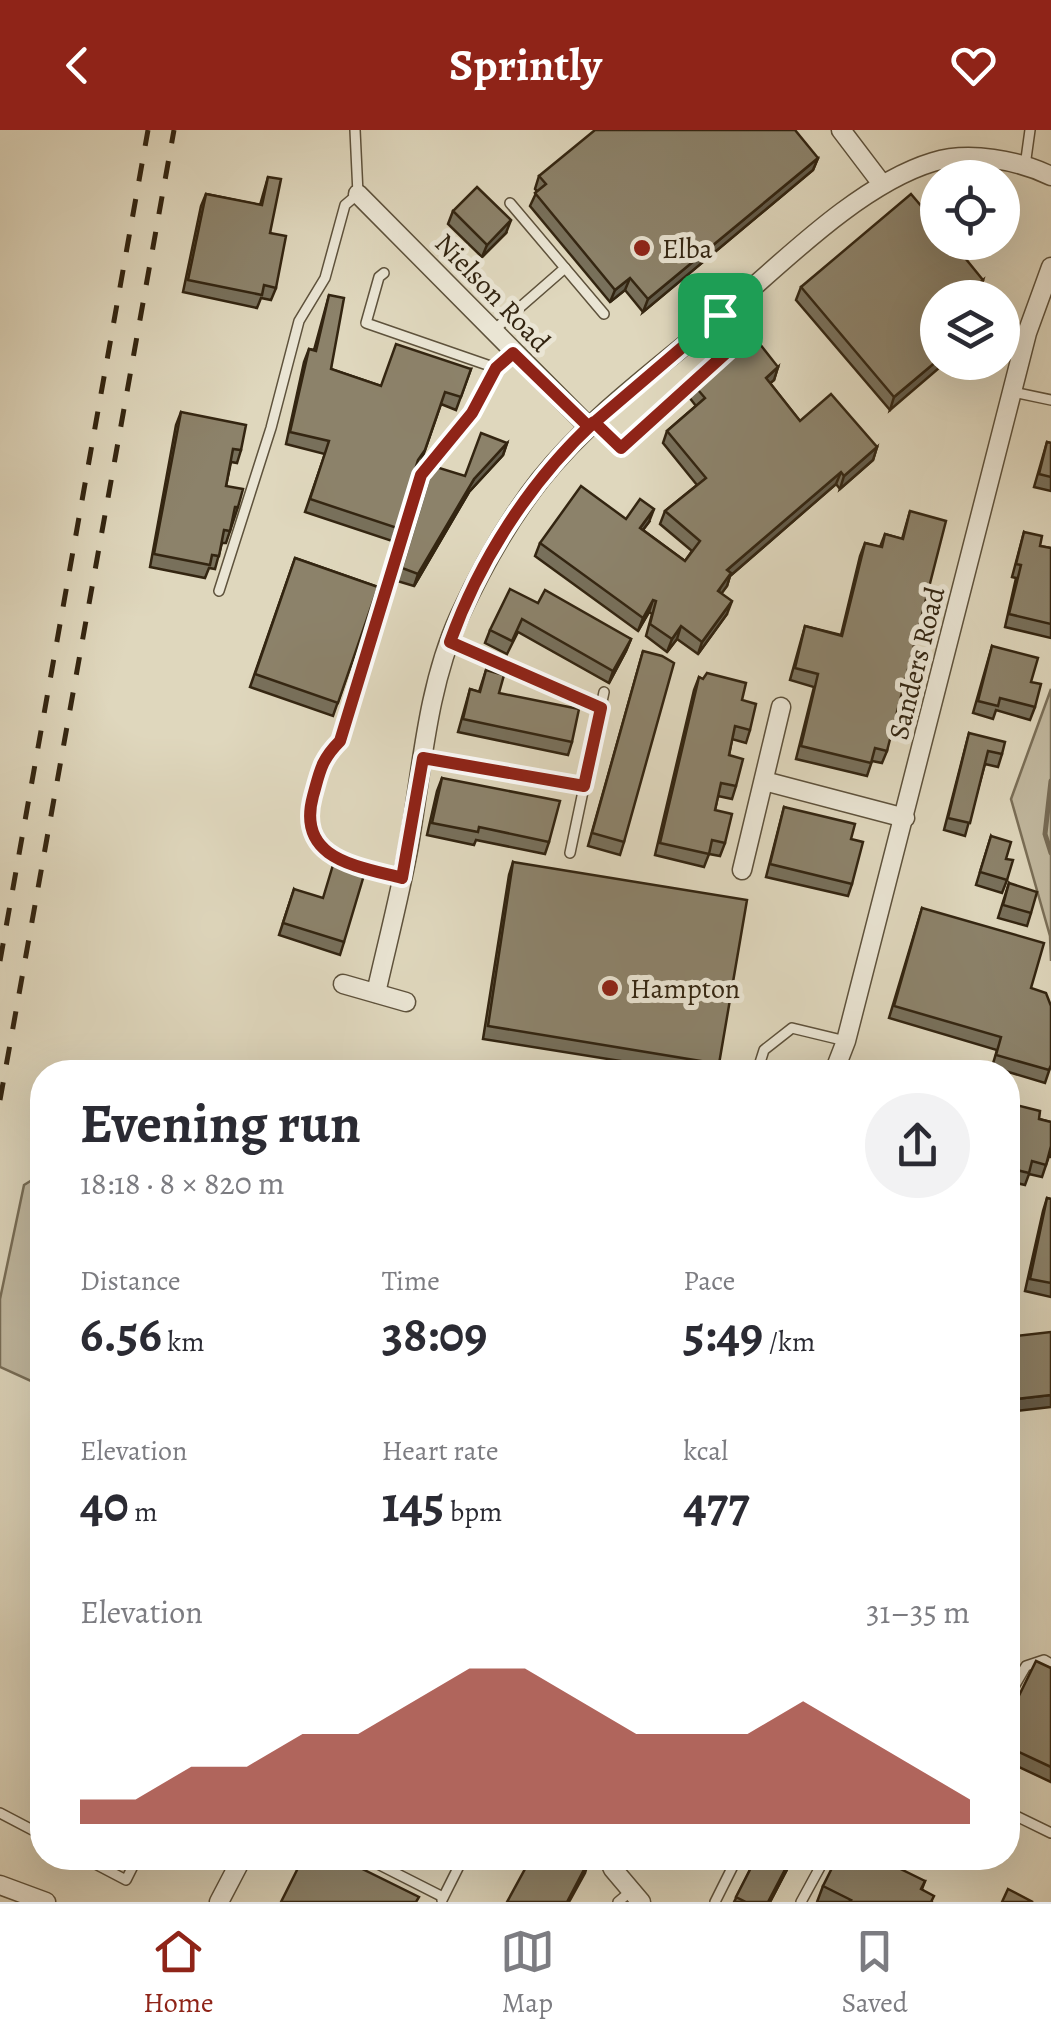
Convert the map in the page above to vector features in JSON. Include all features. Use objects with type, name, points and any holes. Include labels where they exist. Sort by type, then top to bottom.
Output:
[{"type":"street","points":[[841,130],[882,184]]},
{"type":"street","points":[[376,993],[402,878],[431,708],[450,642],[476,582],[538,482],[591,425],[882,184],[938,161],[970,158],[1025,166],[1051,176]]},
{"type":"street","name":"Nielson Road","points":[[358,194],[513,353],[591,425]]},
{"type":"street","name":"Sanders Road","points":[[839,1060],[905,818],[1027,333],[1051,267]]},
{"type":"street","points":[[742,870],[781,707]]},
{"type":"street","points":[[764,781],[905,818]]},
{"type":"street","points":[[342,984],[406,1002]]},
{"type":"street","points":[[219,1902],[236,1870]]},
{"type":"street","points":[[615,1870],[630,1898]]},
{"type":"street","points":[[0,1885],[46,1902]]},
{"type":"lane","points":[[219,591],[300,321],[326,278],[346,205],[358,194],[354,130]]},
{"type":"lane","points":[[1025,166],[1030,130]]},
{"type":"lane","points":[[510,202],[604,314]]},
{"type":"lane","points":[[494,330],[565,268]]},
{"type":"lane","points":[[384,273],[379,278],[366,324],[496,368]]},
{"type":"lane","points":[[591,425],[621,448],[738,342],[720,315]]},
{"type":"lane","points":[[402,878],[336,859],[314,836],[309,812],[324,758],[340,741],[421,475],[472,413],[496,368],[513,353]]},
{"type":"lane","points":[[1012,392],[1051,400]]},
{"type":"lane","points":[[450,642],[601,708]]},
{"type":"lane","points":[[570,853],[604,692]]},
{"type":"lane","points":[[423,758],[584,786]]},
{"type":"lane","points":[[761,1060],[764,1050],[792,1028],[846,1041]]},
{"type":"lane","points":[[1020,1676],[1026,1666],[1044,1660],[1051,1664]]},
{"type":"lane","points":[[0,1813],[30,1829]]},
{"type":"lane","points":[[1020,1818],[1051,1832]]},
{"type":"lane","points":[[107,1870],[126,1880],[131,1870]]},
{"type":"lane","points":[[388,1870],[442,1900],[457,1870]]},
{"type":"lane","points":[[714,1902],[730,1870]]},
{"type":"lane","points":[[801,1902],[818,1870]]},
{"type":"shaded area","points":[[1051,689],[1051,961],[1050,936],[1011,799]]},
{"type":"shaded area","points":[[30,1181],[30,1381],[0,1367],[0,1299],[24,1185]]},
{"type":"building","name":"Elba","points":[[595,130],[795,130],[818,158],[648,299],[630,278],[615,290],[535,193],[546,184],[539,176]]},
{"type":"building","points":[[268,177],[281,179],[270,233],[286,236],[276,288],[264,285],[262,295],[188,280],[206,194],[262,205]]},
{"type":"building","points":[[477,187],[511,220],[487,245],[453,211]]},
{"type":"building","points":[[911,194],[920,205],[920,260],[967,260],[983,280],[920,280],[920,375],[894,397],[801,287]]},
{"type":"building","points":[[329,295],[344,298],[331,369],[381,386],[396,344],[471,369],[461,397],[445,392],[397,528],[310,499],[329,441],[290,432],[309,349],[316,351]]},
{"type":"building","points":[[752,334],[778,367],[766,378],[800,421],[831,394],[877,447],[844,476],[841,472],[727,570],[731,573],[718,591],[732,601],[702,642],[681,626],[672,639],[650,624],[656,601],[643,618],[540,543],[581,486],[626,519],[640,499],[654,509],[640,528],[685,561],[700,541],[665,511],[706,478],[667,431],[705,398],[693,384]]},
{"type":"building","points":[[181,412],[246,425],[241,450],[233,449],[226,486],[243,489],[230,531],[224,530],[219,556],[212,555],[210,565],[154,554]]},
{"type":"building","points":[[481,433],[507,443],[474,479],[418,574],[402,568],[433,466],[465,476]]},
{"type":"building","points":[[1047,442],[1051,443],[1051,477],[1039,474]]},
{"type":"building","points":[[910,511],[946,521],[887,751],[875,748],[871,763],[801,746],[818,674],[795,668],[805,626],[842,636],[865,543],[882,547],[885,534],[903,539]]},
{"type":"building","points":[[1024,532],[1042,536],[1040,546],[1051,548],[1051,624],[1009,614]]},
{"type":"building","points":[[295,558],[378,587],[338,703],[255,674]]},
{"type":"building","points":[[510,589],[538,603],[545,590],[631,639],[613,671],[522,619],[512,641],[490,630]]},
{"type":"building","points":[[992,646],[1038,658],[1031,682],[1041,684],[1035,707],[1000,698],[998,706],[978,701]]},
{"type":"building","points":[[643,651],[674,663],[624,842],[592,833]]},
{"type":"building","points":[[486,670],[504,675],[499,693],[579,709],[572,742],[463,719],[470,689],[480,692]]},
{"type":"building","points":[[707,673],[746,683],[742,700],[756,704],[750,730],[735,726],[729,755],[743,759],[736,786],[721,783],[715,810],[732,814],[725,843],[712,840],[709,854],[660,843],[699,677],[703,679]]},
{"type":"building","points":[[969,733],[1005,742],[1002,754],[988,751],[970,823],[948,818]]},
{"type":"building","points":[[442,778],[560,801],[549,842],[479,827],[478,832],[432,823]]},
{"type":"building","points":[[784,807],[855,824],[851,839],[863,842],[852,884],[770,864]]},
{"type":"building","points":[[991,836],[1011,842],[1006,859],[1013,860],[1007,880],[980,872]]},
{"type":"building","points":[[336,855],[367,865],[344,942],[283,923],[294,889],[323,898]]},
{"type":"building","name":"Hampton","points":[[513,862],[747,900],[720,1060],[695,1060],[488,1026]]},
{"type":"building","points":[[1009,883],[1037,892],[1031,913],[1003,905]]},
{"type":"building","points":[[922,908],[1044,943],[1031,988],[1046,993],[1051,1006],[1051,1065],[1049,1070],[996,1055],[1001,1037],[894,1006]]},
{"type":"building","points":[[1020,1106],[1040,1111],[1039,1119],[1051,1122],[1046,1165],[1032,1161],[1029,1173],[1020,1171]]},
{"type":"building","points":[[1047,1198],[1051,1199],[1051,1283],[1030,1279]]},
{"type":"building","points":[[1051,1332],[1051,1395],[1020,1399],[1020,1336]]},
{"type":"building","points":[[1036,1661],[1051,1668],[1051,1767],[1020,1753],[1020,1694]]},
{"type":"building","points":[[297,1870],[364,1870],[419,1897],[416,1902],[281,1902]]},
{"type":"building","points":[[524,1870],[584,1870],[567,1902],[507,1902]]},
{"type":"building","points":[[750,1870],[785,1870],[768,1902],[746,1902],[736,1897]]},
{"type":"building","points":[[831,1870],[903,1870],[925,1881],[921,1889],[934,1896],[931,1902],[849,1902],[823,1886]]},
{"type":"building","points":[[1008,1889],[1033,1902],[1002,1902]]},
{"type":"waterway","points":[[1051,781],[1045,834],[1051,853]]},
{"type":"railway","points":[[0,961],[148,130]]},
{"type":"railway","points":[[0,1100],[174,130]]},
{"type":"place","name":"Elba","points":[[642,248]]},
{"type":"place","name":"Hampton","points":[[610,988]]},
{"type":"route","points":[[720,315],[619,400],[589,427],[548,388],[513,353],[496,368],[472,413],[421,475],[340,741],[324,758],[309,823],[314,836],[336,859],[402,878],[423,758],[584,786],[601,708],[450,642],[476,582],[538,482],[563,453],[594,422],[621,448],[738,342],[720,315]]}]
